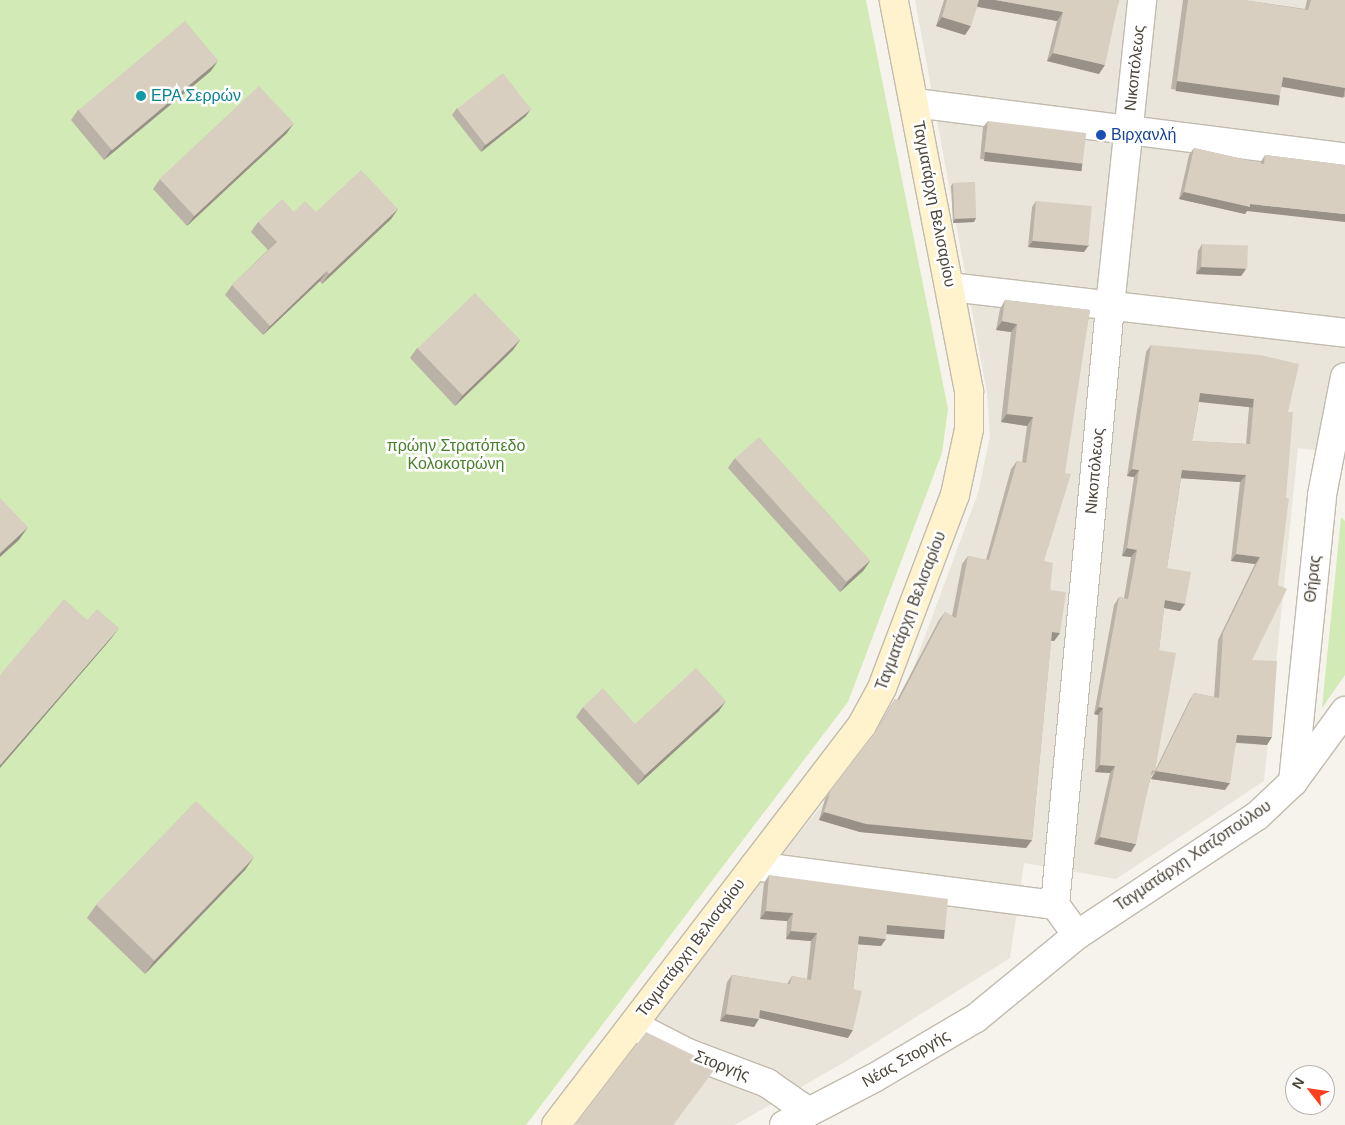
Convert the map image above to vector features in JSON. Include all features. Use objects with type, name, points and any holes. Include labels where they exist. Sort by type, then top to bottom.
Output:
[{"type":"street","name":"Ταγματάρχη Βελισαρίου","points":[[556,1125],[754,866],[838,760],[873,707],[955,495],[967,449],[970,410],[950,287],[894,0]]},
{"type":"street","name":"Νικοπόλεως","points":[[1054,905],[1110,306],[1142,0]]},
{"type":"street","points":[[915,103],[1128,132],[1345,157]]},
{"type":"street","points":[[950,287],[1345,333]]},
{"type":"street","name":"Θήρας","points":[[1294,782],[1312,582],[1336,469],[1345,377]]},
{"type":"street","name":"Ταγματάρχη Χατζοπούλου","points":[[1021,983],[1077,935],[1257,816],[1294,782],[1345,711]]},
{"type":"street","points":[[754,866],[1054,905],[1077,935]]},
{"type":"street","name":"Νέας Στοργής","points":[[784,1125],[942,1039],[1021,983]]},
{"type":"street","name":"Στοργής","points":[[633,1025],[670,1045],[767,1083],[809,1112]]},
{"type":"shaded area","points":[[915,0],[1345,0],[1345,454],[1298,448],[1264,781],[1116,879],[1024,863],[1010,958],[843,1063],[735,1125],[571,1125],[637,1034],[897,712],[978,493],[990,436],[987,393]]},
{"type":"green space","name":"πρώην Στρατόπεδο Κολοκοτρώνη","points":[[0,0],[866,0],[948,409],[942,453],[848,702],[526,1125],[0,1125]]},
{"type":"green space","points":[[1341,517],[1345,521],[1345,675],[1322,708]]},
{"type":"building","points":[[947,0],[979,0],[971,26],[942,17]]},
{"type":"building","points":[[995,0],[1119,0],[1105,65],[1053,53],[1063,12]]},
{"type":"building","points":[[1188,0],[1243,0],[1308,10],[1311,0],[1345,0],[1345,88],[1283,77],[1280,95],[1177,81]]},
{"type":"building","name":"ΕΡΑ Σερρών","points":[[185,21],[218,61],[112,150],[79,110]]},
{"type":"building","points":[[503,73],[531,109],[486,145],[457,109]]},
{"type":"building","points":[[259,86],[294,123],[194,216],[160,179]]},
{"type":"building","points":[[988,121],[1086,133],[1082,164],[984,152]]},
{"type":"building","points":[[1194,148],[1264,164],[1265,155],[1345,165],[1345,214],[1250,204],[1250,207],[1184,192]]},
{"type":"building","points":[[361,170],[398,209],[329,274],[327,271],[270,326],[232,285],[277,242],[258,222],[282,199],[294,212],[305,201],[316,212]]},
{"type":"building","points":[[975,182],[976,218],[954,219],[953,183]]},
{"type":"building","points":[[1036,201],[1092,206],[1088,246],[1033,241]]},
{"type":"building","points":[[1202,244],[1248,246],[1247,269],[1201,267]]},
{"type":"building","points":[[475,293],[520,340],[463,395],[417,349]]},
{"type":"building","points":[[1005,300],[1090,310],[1065,473],[1071,474],[1044,561],[1053,563],[1050,590],[1066,592],[1060,633],[1052,632],[1032,840],[866,824],[824,812],[831,790],[880,726],[895,699],[899,700],[945,612],[956,618],[968,556],[989,560],[1017,461],[1026,463],[1033,417],[1007,414],[1017,324],[1002,321]]},
{"type":"building","points":[[1151,345],[1260,355],[1299,364],[1288,412],[1293,412],[1286,498],[1289,498],[1278,585],[1287,589],[1252,660],[1277,661],[1272,737],[1237,735],[1230,783],[1156,771],[1194,693],[1219,698],[1223,633],[1260,557],[1236,554],[1246,475],[1182,470],[1167,568],[1191,572],[1185,604],[1165,600],[1159,650],[1176,653],[1155,771],[1152,770],[1136,844],[1100,837],[1115,766],[1100,765],[1103,708],[1099,707],[1119,597],[1128,599],[1137,550],[1127,548],[1139,470],[1132,469]],"holes":[[[1200,393],[1254,399],[1250,444],[1192,441]]]},
{"type":"building","points":[[759,437],[870,560],[846,582],[735,458]]},
{"type":"building","points":[[0,498],[28,527],[0,553]]},
{"type":"building","points":[[64,599],[87,620],[97,609],[119,628],[0,765],[0,675]]},
{"type":"building","points":[[696,668],[726,701],[645,775],[583,707],[603,688],[635,724]]},
{"type":"building","points":[[196,801],[254,857],[154,961],[96,905]]},
{"type":"building","points":[[769,875],[948,899],[945,930],[887,925],[886,939],[859,936],[853,989],[862,991],[853,1030],[760,1010],[759,1019],[726,1014],[732,975],[790,984],[792,976],[811,980],[817,933],[791,931],[793,913],[766,911]]},
{"type":"building","points":[[646,1032],[693,1055],[714,1070],[674,1124],[572,1125],[577,1122]]},
{"type":"place","name":"ΕΡΑ Σερρών","points":[[141,96]]},
{"type":"place","name":"Βιρχανλή","points":[[1101,135]]}]
